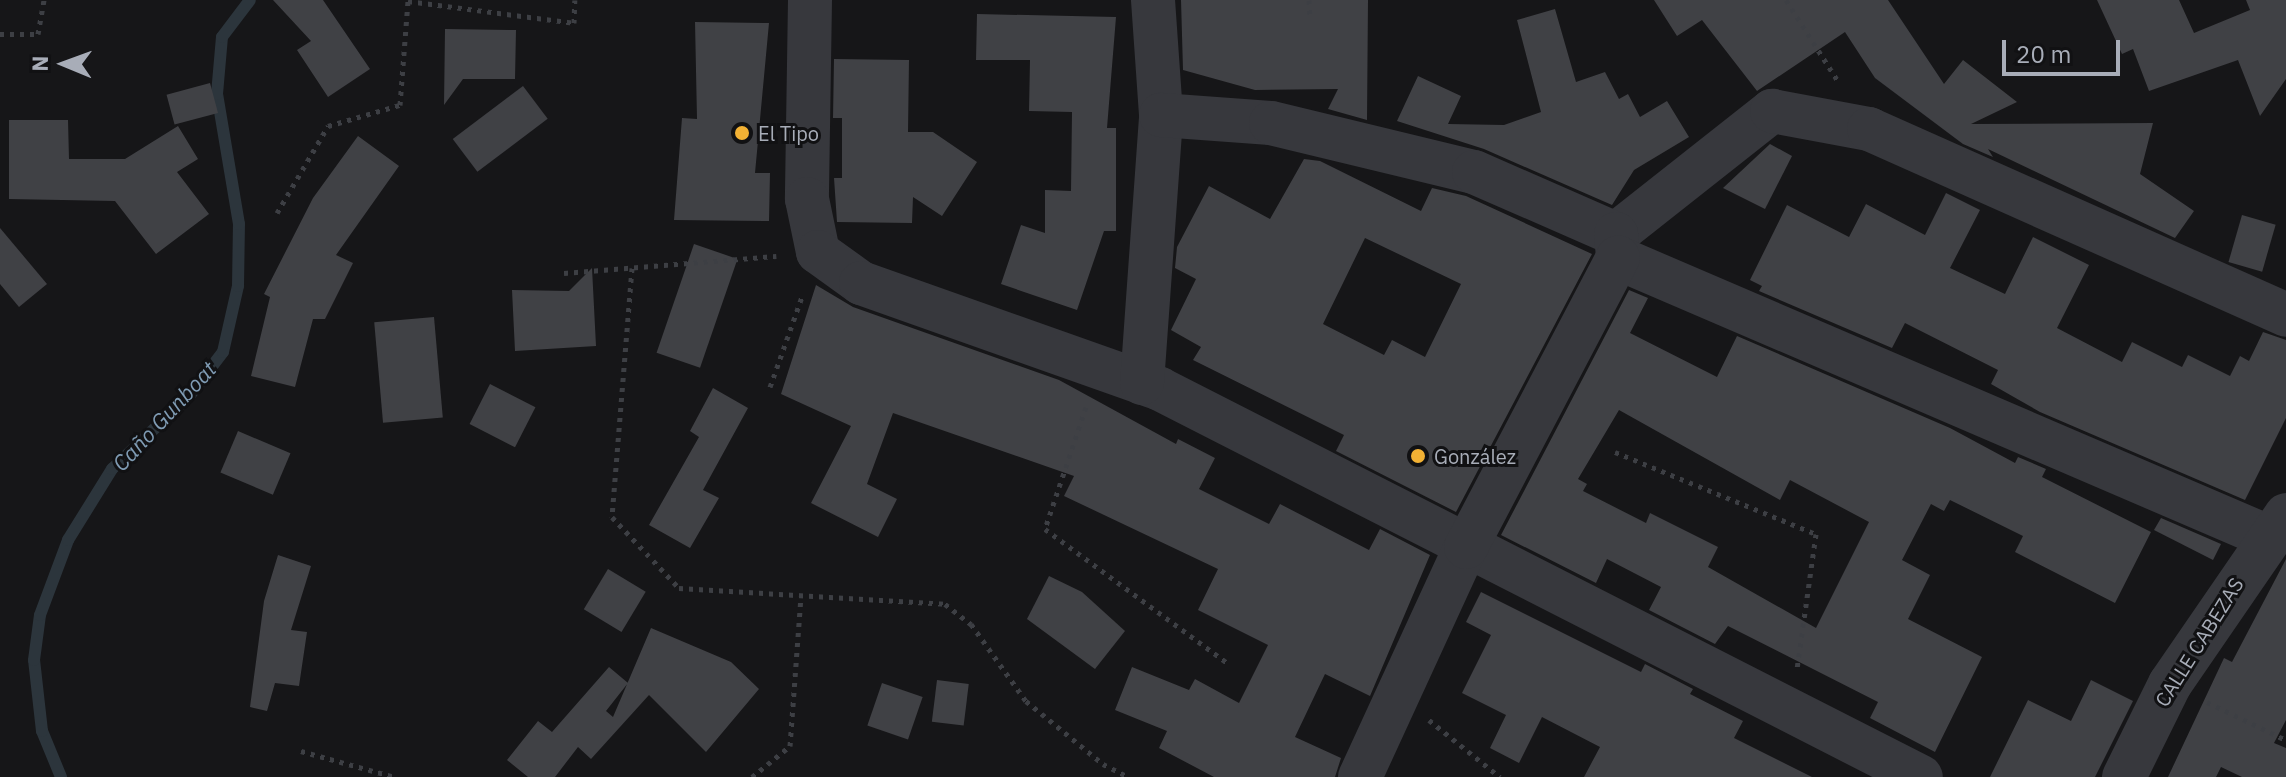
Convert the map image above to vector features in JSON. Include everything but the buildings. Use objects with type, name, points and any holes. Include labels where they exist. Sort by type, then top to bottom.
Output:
[{"type":"street","points":[[810,0],[807,199],[818,252],[861,283],[1122,376],[1921,777]]},
{"type":"street","points":[[1122,376],[1161,115],[1153,0]]},
{"type":"street","points":[[1360,777],[1466,547],[1617,246],[1772,111],[1869,129],[2286,315]]},
{"type":"street","points":[[1161,115],[1271,123],[1474,172],[1617,246],[2276,525]]},
{"type":"street","name":"CALLE CABEZAS","points":[[2124,777],[2170,684],[2276,525]]},
{"type":"path","points":[[0,34],[38,34],[44,0]]},
{"type":"path","points":[[277,213],[328,126],[400,105],[408,1],[574,23],[575,0]]},
{"type":"path","points":[[1309,0],[1310,19]]},
{"type":"path","points":[[1786,0],[1869,129]]},
{"type":"path","points":[[564,273],[818,252],[770,387]]},
{"type":"path","points":[[632,268],[612,517],[679,588],[945,604],[971,624],[1026,701],[1103,764],[1129,777]]},
{"type":"path","points":[[1122,376],[1060,470],[1045,529],[1229,664]]},
{"type":"path","points":[[1615,452],[1816,534],[1802,651],[1786,709]]},
{"type":"path","points":[[752,777],[790,746],[801,596]]},
{"type":"path","points":[[2170,684],[2286,740]]},
{"type":"path","points":[[1396,699],[1456,737],[1500,777]]},
{"type":"path","points":[[301,751],[395,777]]},
{"type":"waterway","name":"Caño Gunboat","points":[[61,777],[42,731],[34,660],[40,615],[68,540],[112,469],[190,395],[223,352],[238,286],[239,224],[217,94],[222,37],[250,0]]},
{"type":"place","name":"El Tipo","points":[[742,133]]},
{"type":"place","name":"González","points":[[1418,456]]}]
